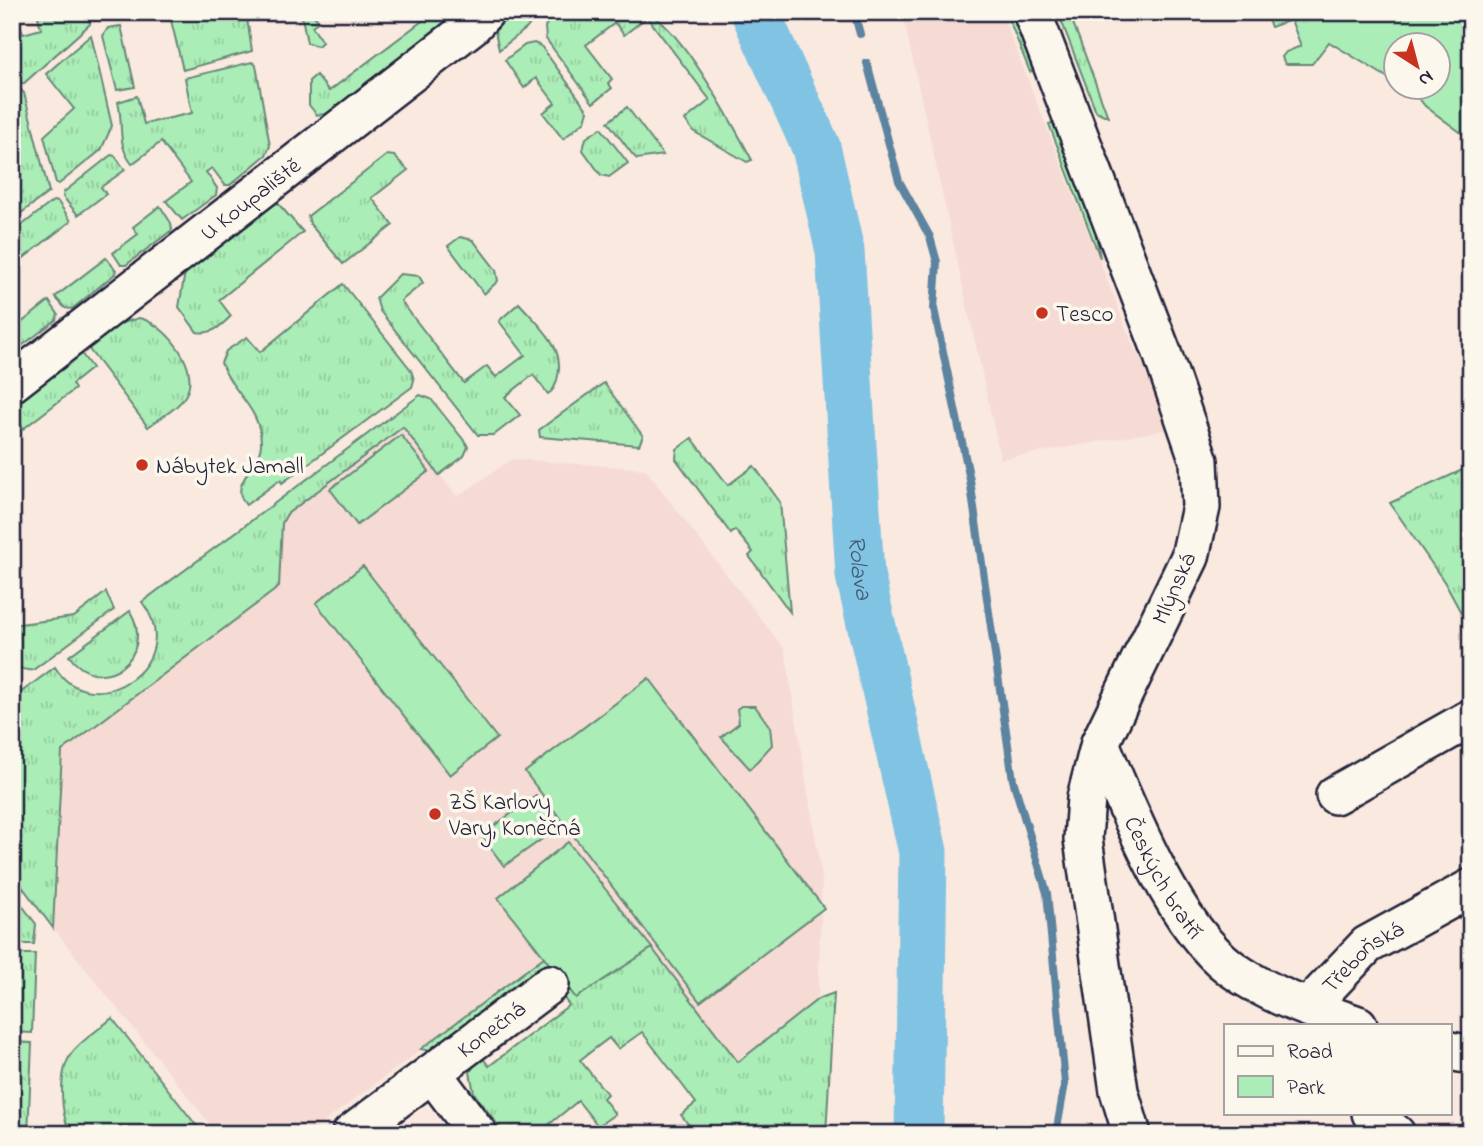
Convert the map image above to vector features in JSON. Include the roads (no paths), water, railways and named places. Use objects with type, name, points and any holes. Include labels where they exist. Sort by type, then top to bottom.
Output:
[{"type":"street","name":"U Koupaliště","points":[[12,383],[410,75],[485,12]]},
{"type":"street","name":"Mlýnská","points":[[1032,12],[1161,350],[1199,461],[1201,507],[1190,557],[1100,743],[1086,798],[1083,839],[1119,1091],[1132,1134]]},
{"type":"street","points":[[1335,795],[1471,718]]},
{"type":"street","name":"Českých bratří","points":[[1100,743],[1133,822],[1166,887],[1208,946],[1229,967],[1298,1016]]},
{"type":"street","name":"Třeboňská","points":[[1298,1016],[1367,945],[1471,888]]},
{"type":"street","name":"Konečná","points":[[351,1134],[550,984]]},
{"type":"street","name":"Třeboňská","points":[[1298,1016],[1351,1024]]},
{"type":"street","points":[[1452,1051],[1471,1055]]},
{"type":"street","points":[[432,1073],[478,1134]]},
{"type":"street","points":[[1372,1114],[1396,1134]]},
{"type":"waterway","name":"Rolava","points":[[755,12],[816,147],[840,251],[860,575],[923,852],[919,1134]]},
{"type":"waterway","points":[[854,12],[860,34]]},
{"type":"waterway","points":[[867,63],[899,181],[930,237],[937,262],[934,309],[970,480],[1013,780],[1047,893],[1065,1083],[1056,1134]]},
{"type":"place","name":"Tesco","points":[[1042,313]]},
{"type":"place","name":"Nábytek Jamall","points":[[142,465]]},
{"type":"place","name":"ZŠ Karlovy Vary, Konečná","points":[[435,814]]}]
